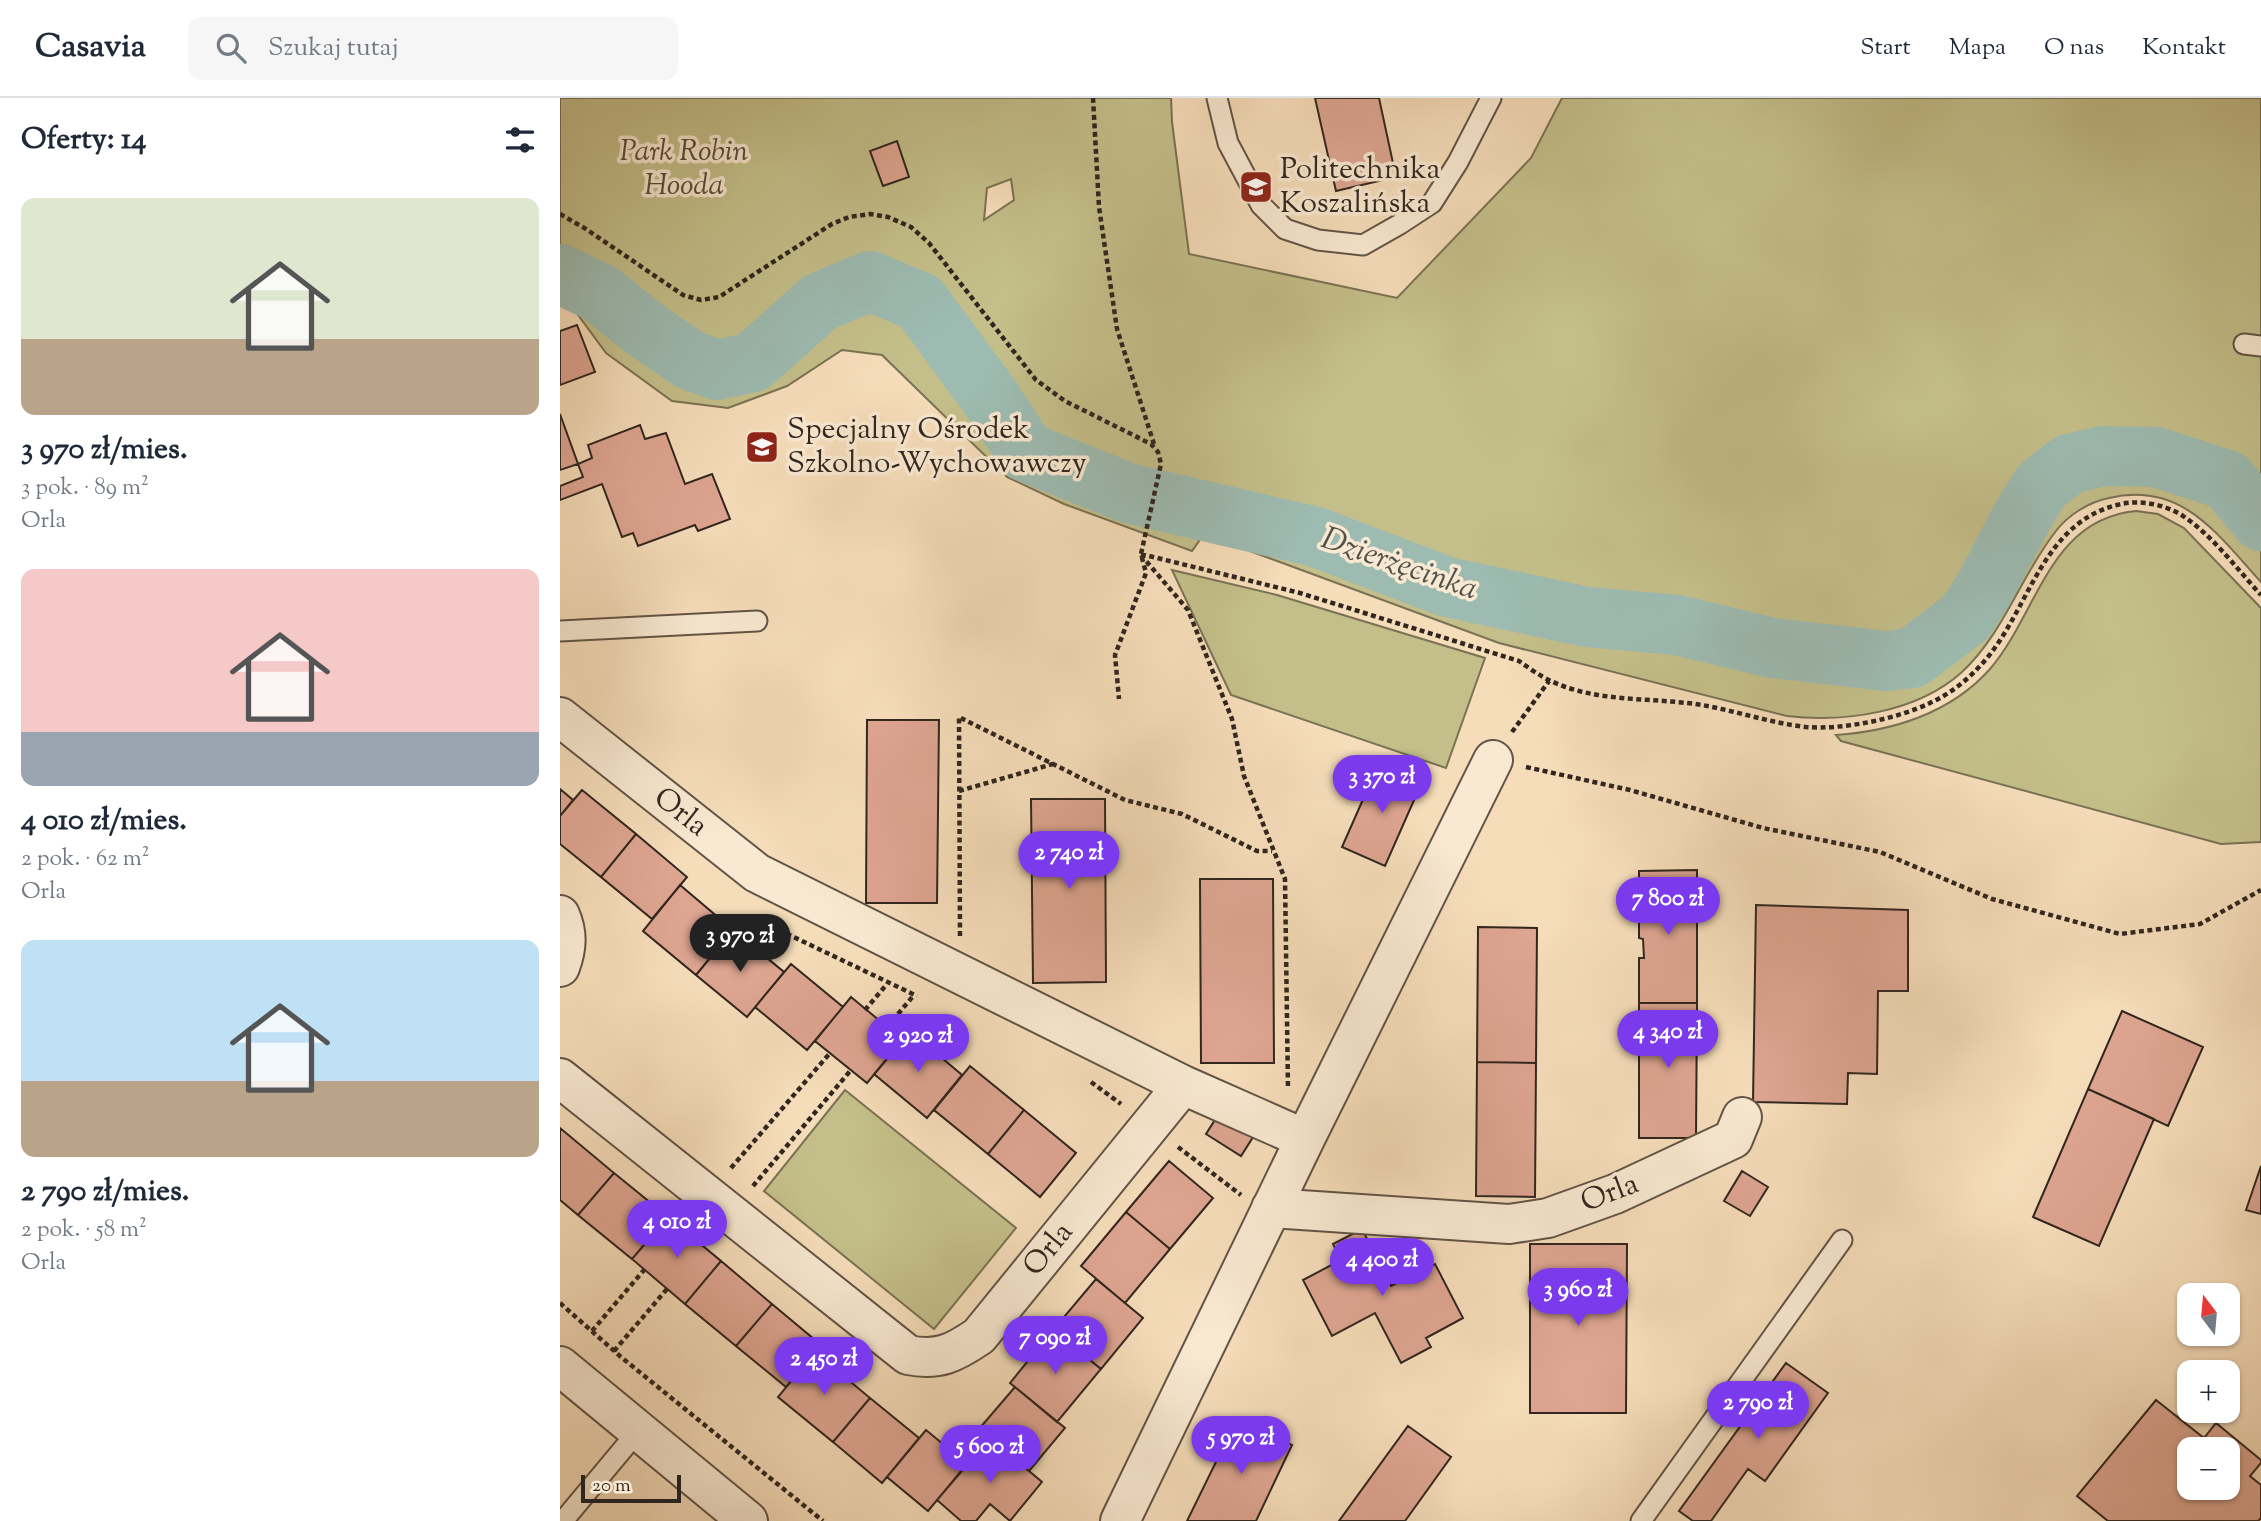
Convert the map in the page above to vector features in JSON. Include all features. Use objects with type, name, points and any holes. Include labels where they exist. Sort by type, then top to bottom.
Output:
[{"type":"street","name":"Orla","points":[[560,717],[757,873],[1183,1084],[1292,1133]]},
{"type":"street","points":[[1120,1521],[1271,1208],[1292,1133],[1493,760]]},
{"type":"street","points":[[560,915],[567,929],[565,952],[560,967]]},
{"type":"street","name":"Orla","points":[[560,1078],[908,1355],[926,1359],[954,1353],[979,1336],[1183,1084]]},
{"type":"street","name":"Orla","points":[[1271,1208],[1509,1224],[1548,1218],[1615,1194],[1745,1136]]},
{"type":"street","points":[[560,1366],[748,1521]]},
{"type":"lane","points":[[1217,98],[1228,143],[1261,205],[1284,229],[1318,240],[1363,245],[1432,203],[1458,162],[1491,98]]},
{"type":"lane","points":[[560,631],[757,621]]},
{"type":"lane","points":[[1641,1521],[1842,1240]]},
{"type":"lane","points":[[563,1521],[638,1431]]},
{"type":"path","points":[[1093,98],[1099,207],[1117,329],[1161,464],[1141,554],[1146,573],[1115,655],[1119,699]]},
{"type":"path","points":[[560,215],[586,229],[676,291],[701,300],[724,294],[842,220],[870,214],[896,220],[924,237],[1036,380],[1065,401],[1145,440],[1155,448]]},
{"type":"path","points":[[1141,554],[1300,593],[1519,661],[1549,681],[1585,693],[1700,705],[1805,727],[1843,725],[1902,714],[1941,698],[1975,672],[1992,652],[2063,535],[2095,511],[2123,503],[2149,503],[2179,514],[2203,533],[2261,595]]},
{"type":"path","points":[[1141,554],[1188,610],[1232,719],[1244,776],[1285,879],[1289,1108],[1292,1133]]},
{"type":"path","points":[[1549,681],[1493,760],[1630,790],[1763,828],[1880,852],[1992,899],[2120,934],[2200,924],[2261,890]]},
{"type":"path","points":[[960,974],[959,717],[1125,800],[1182,814],[1257,851],[1272,851]]},
{"type":"path","points":[[959,791],[1053,764]]},
{"type":"path","points":[[865,1010],[888,983]]},
{"type":"path","points":[[887,1027],[914,995]]},
{"type":"path","points":[[719,1204],[830,1053]]},
{"type":"path","points":[[719,1204],[850,1070]]},
{"type":"path","points":[[592,1331],[644,1270]]},
{"type":"path","points":[[614,1351],[667,1289]]},
{"type":"path","points":[[560,1303],[614,1351],[823,1521]]},
{"type":"green space","name":"Park Robin Hooda","points":[[560,98],[1171,98],[1189,254],[1397,298],[1531,158],[1562,98],[2261,98],[2261,582],[2213,530],[2178,504],[2157,497],[2135,495],[2101,500],[2080,510],[2061,525],[2032,566],[2001,622],[1977,657],[1944,686],[1924,697],[1880,712],[1833,718],[1787,716],[1499,643],[1204,534],[1192,551],[1064,504],[1007,477],[882,355],[842,350],[787,386],[728,408],[672,401],[606,353],[567,300],[560,300]],"holes":[[[1011,179],[1014,200],[984,220],[987,188]]]},
{"type":"green space","points":[[2136,511],[2158,514],[2184,528],[2261,608],[2261,842],[2221,844],[1841,741],[1836,735],[1899,724],[1920,717],[1958,697],[1990,669],[2064,550],[2083,531],[2107,518]]},
{"type":"green space","points":[[1172,570],[1277,595],[1485,658],[1446,768],[1231,695]]},
{"type":"green space","points":[[845,1090],[1016,1228],[934,1329],[764,1191]]},
{"type":"building","points":[[1315,98],[1379,98],[1396,177],[1336,191]]},
{"type":"building","points":[[897,141],[909,177],[883,186],[870,151]]},
{"type":"building","points":[[577,325],[595,372],[560,385],[560,331]]},
{"type":"building","points":[[560,414],[578,464],[560,470]]},
{"type":"building","points":[[640,425],[645,439],[666,433],[685,484],[712,474],[730,519],[698,531],[695,525],[638,546],[633,533],[622,537],[602,484],[560,500],[560,486],[583,477],[578,464],[592,458],[588,445]]},
{"type":"building","points":[[867,720],[939,720],[937,903],[866,903]]},
{"type":"building","points":[[1379,763],[1422,782],[1385,866],[1342,847]]},
{"type":"building","points":[[560,789],[573,800],[560,816]]},
{"type":"building","points":[[582,790],[636,834],[601,877],[560,844],[560,816]]},
{"type":"building","points":[[1031,799],[1105,799],[1106,982],[1033,983]]},
{"type":"building","points":[[636,834],[687,877],[652,919],[601,877]]},
{"type":"building","points":[[1697,870],[1697,1003],[1639,1003],[1639,958],[1644,958],[1643,939],[1639,938],[1639,871]]},
{"type":"building","points":[[1200,879],[1273,879],[1274,1063],[1201,1063]]},
{"type":"building","points":[[680,885],[733,930],[696,975],[643,931]]},
{"type":"building","points":[[1756,905],[1908,910],[1908,991],[1878,991],[1877,1074],[1848,1073],[1847,1104],[1753,1102]]},
{"type":"building","points":[[1478,927],[1537,928],[1536,1063],[1477,1062]]},
{"type":"building","points":[[733,930],[784,972],[747,1017],[696,975]]},
{"type":"building","points":[[791,964],[843,1007],[807,1050],[755,1007]]},
{"type":"building","points":[[851,997],[903,1040],[867,1083],[815,1041]]},
{"type":"building","points":[[1639,1003],[1697,1003],[1696,1138],[1639,1138]]},
{"type":"building","points":[[2122,1011],[2203,1047],[2168,1126],[2088,1089]]},
{"type":"building","points":[[910,1031],[962,1075],[927,1118],[874,1074]]},
{"type":"building","points":[[1477,1062],[1536,1063],[1535,1197],[1476,1196]]},
{"type":"building","points":[[970,1066],[1024,1110],[988,1154],[934,1110]]},
{"type":"building","points":[[2088,1089],[2154,1119],[2099,1246],[2033,1217]]},
{"type":"building","points":[[1024,1110],[1076,1153],[1040,1197],[988,1154]]},
{"type":"building","points":[[1220,1112],[1255,1134],[1241,1156],[1206,1134]]},
{"type":"building","points":[[560,1128],[614,1173],[578,1215],[560,1200]]},
{"type":"building","points":[[1169,1161],[1213,1198],[1170,1249],[1126,1212]]},
{"type":"building","points":[[2261,1166],[2261,1214],[2246,1210]]},
{"type":"building","points":[[1742,1171],[1768,1187],[1750,1216],[1724,1201]]},
{"type":"building","points":[[614,1173],[668,1217],[632,1259],[578,1215]]},
{"type":"building","points":[[1126,1212],[1170,1249],[1125,1303],[1081,1266]]},
{"type":"building","points":[[668,1217],[721,1261],[685,1304],[632,1259]]},
{"type":"building","points":[[1362,1229],[1391,1286],[1435,1264],[1463,1318],[1426,1338],[1431,1347],[1401,1363],[1375,1313],[1332,1336],[1303,1280],[1341,1260],[1333,1244]]},
{"type":"building","points":[[1530,1244],[1627,1244],[1626,1413],[1530,1413]]},
{"type":"building","points":[[721,1261],[772,1304],[736,1346],[685,1304]]},
{"type":"building","points":[[1096,1279],[1143,1318],[1101,1369],[1053,1330]]},
{"type":"building","points":[[772,1304],[821,1345],[786,1387],[736,1346]]},
{"type":"building","points":[[1053,1330],[1101,1369],[1057,1422],[1010,1383]]},
{"type":"building","points":[[815,1352],[870,1398],[833,1442],[778,1397]]},
{"type":"building","points":[[1786,1363],[1828,1393],[1765,1481],[1748,1469],[1711,1521],[1693,1521],[1679,1511]]},
{"type":"building","points":[[1015,1387],[1065,1428],[1029,1471],[979,1429]]},
{"type":"building","points":[[870,1398],[919,1438],[882,1483],[833,1442]]},
{"type":"building","points":[[2156,1400],[2177,1417],[2177,1423],[2185,1423],[2203,1437],[2177,1437],[2177,1500],[2240,1500],[2240,1443],[2261,1460],[2250,1476],[2261,1485],[2261,1518],[2258,1521],[2108,1521],[2077,1496]]},
{"type":"building","points":[[1237,1419],[1292,1445],[1256,1521],[1187,1521]]},
{"type":"building","points":[[2216,1423],[2233,1437],[2205,1437]]},
{"type":"building","points":[[1408,1426],[1451,1457],[1405,1521],[1339,1521]]},
{"type":"building","points":[[926,1430],[967,1464],[928,1511],[887,1477]]},
{"type":"building","points":[[990,1438],[1042,1482],[1010,1521],[990,1504],[976,1521],[961,1521],[937,1500]]},
{"type":"waterway","name":"Dzierżęcinka","points":[[560,274],[600,293],[646,330],[690,360],[717,370],[753,362],[820,302],[870,281],[920,302],[990,397],[1026,452],[1128,493],[1316,537],[1447,587],[1587,617],[1677,625],[1772,648],[1886,661],[1912,658],[1965,618],[1983,591],[2041,486],[2069,464],[2103,456],[2156,457],[2227,480],[2261,521]]},
{"type":"place","name":"Politechnika Koszalińska","points":[[1256,187]]},
{"type":"place","name":"Specjalny Ośrodek Szkolno-Wychowawczy","points":[[762,447]]}]
